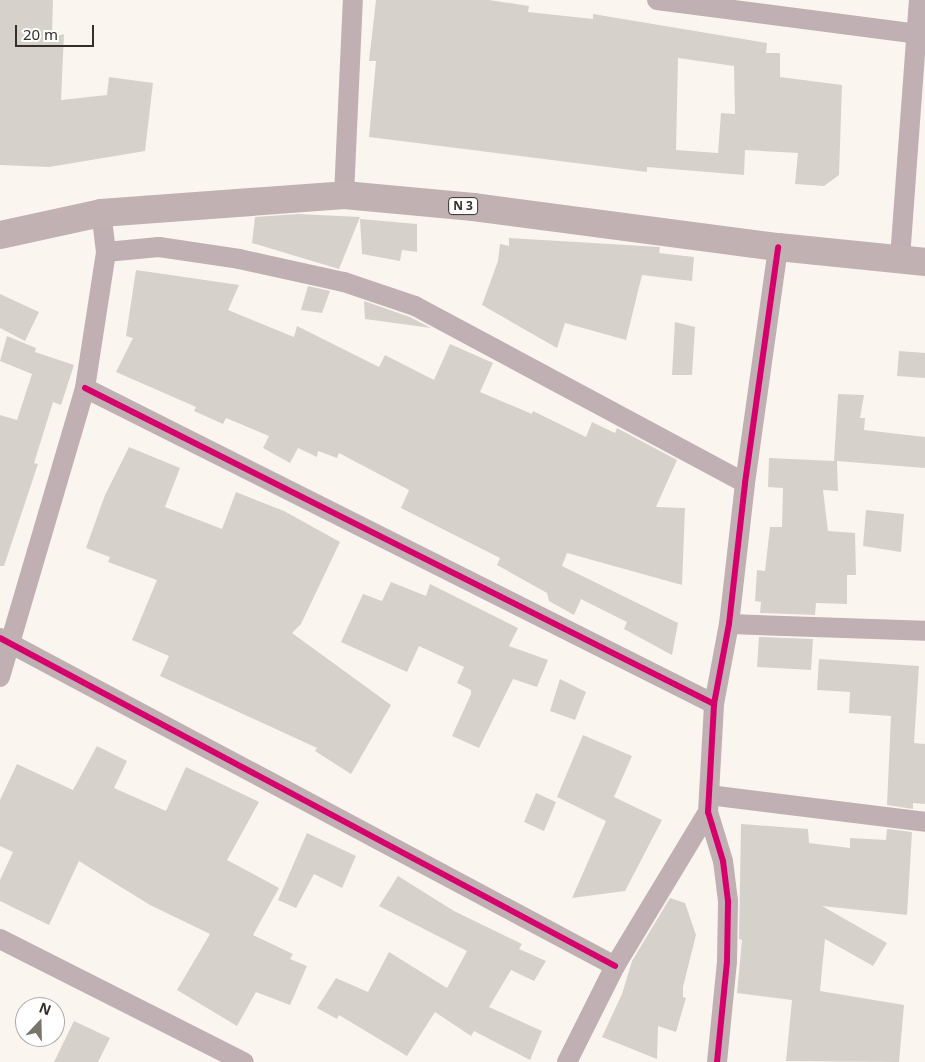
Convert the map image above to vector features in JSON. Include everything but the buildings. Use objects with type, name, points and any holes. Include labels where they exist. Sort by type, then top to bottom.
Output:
[{"type":"main road","name":"N 3","points":[[0,235],[102,214],[344,195],[472,206],[778,247],[912,260]]},
{"type":"street","points":[[344,195],[352,0]]},
{"type":"street","points":[[657,0],[922,35]]},
{"type":"street","points":[[912,260],[922,35],[919,0]]},
{"type":"street","points":[[0,677],[5,641],[86,388],[106,252],[102,214]]},
{"type":"street","points":[[106,252],[159,247],[239,259],[344,282],[415,306],[744,483]]},
{"type":"street","points":[[717,1062],[727,961],[728,901],[723,861],[709,804],[714,704],[729,624],[744,483],[778,247]]},
{"type":"street","points":[[86,388],[714,704]]},
{"type":"street","points":[[729,624],[925,632]]},
{"type":"street","points":[[5,641],[615,966]]},
{"type":"street","points":[[567,1062],[615,966],[709,804]]},
{"type":"street","points":[[709,804],[925,822]]},
{"type":"street","points":[[0,940],[244,1062]]},
{"type":"cycle path","points":[[717,1062],[727,961],[728,901],[723,861],[708,812],[714,704],[729,624],[745,483],[778,247]]},
{"type":"cycle path","points":[[85,388],[714,704]]},
{"type":"cycle path","points":[[0,638],[615,966]]}]
